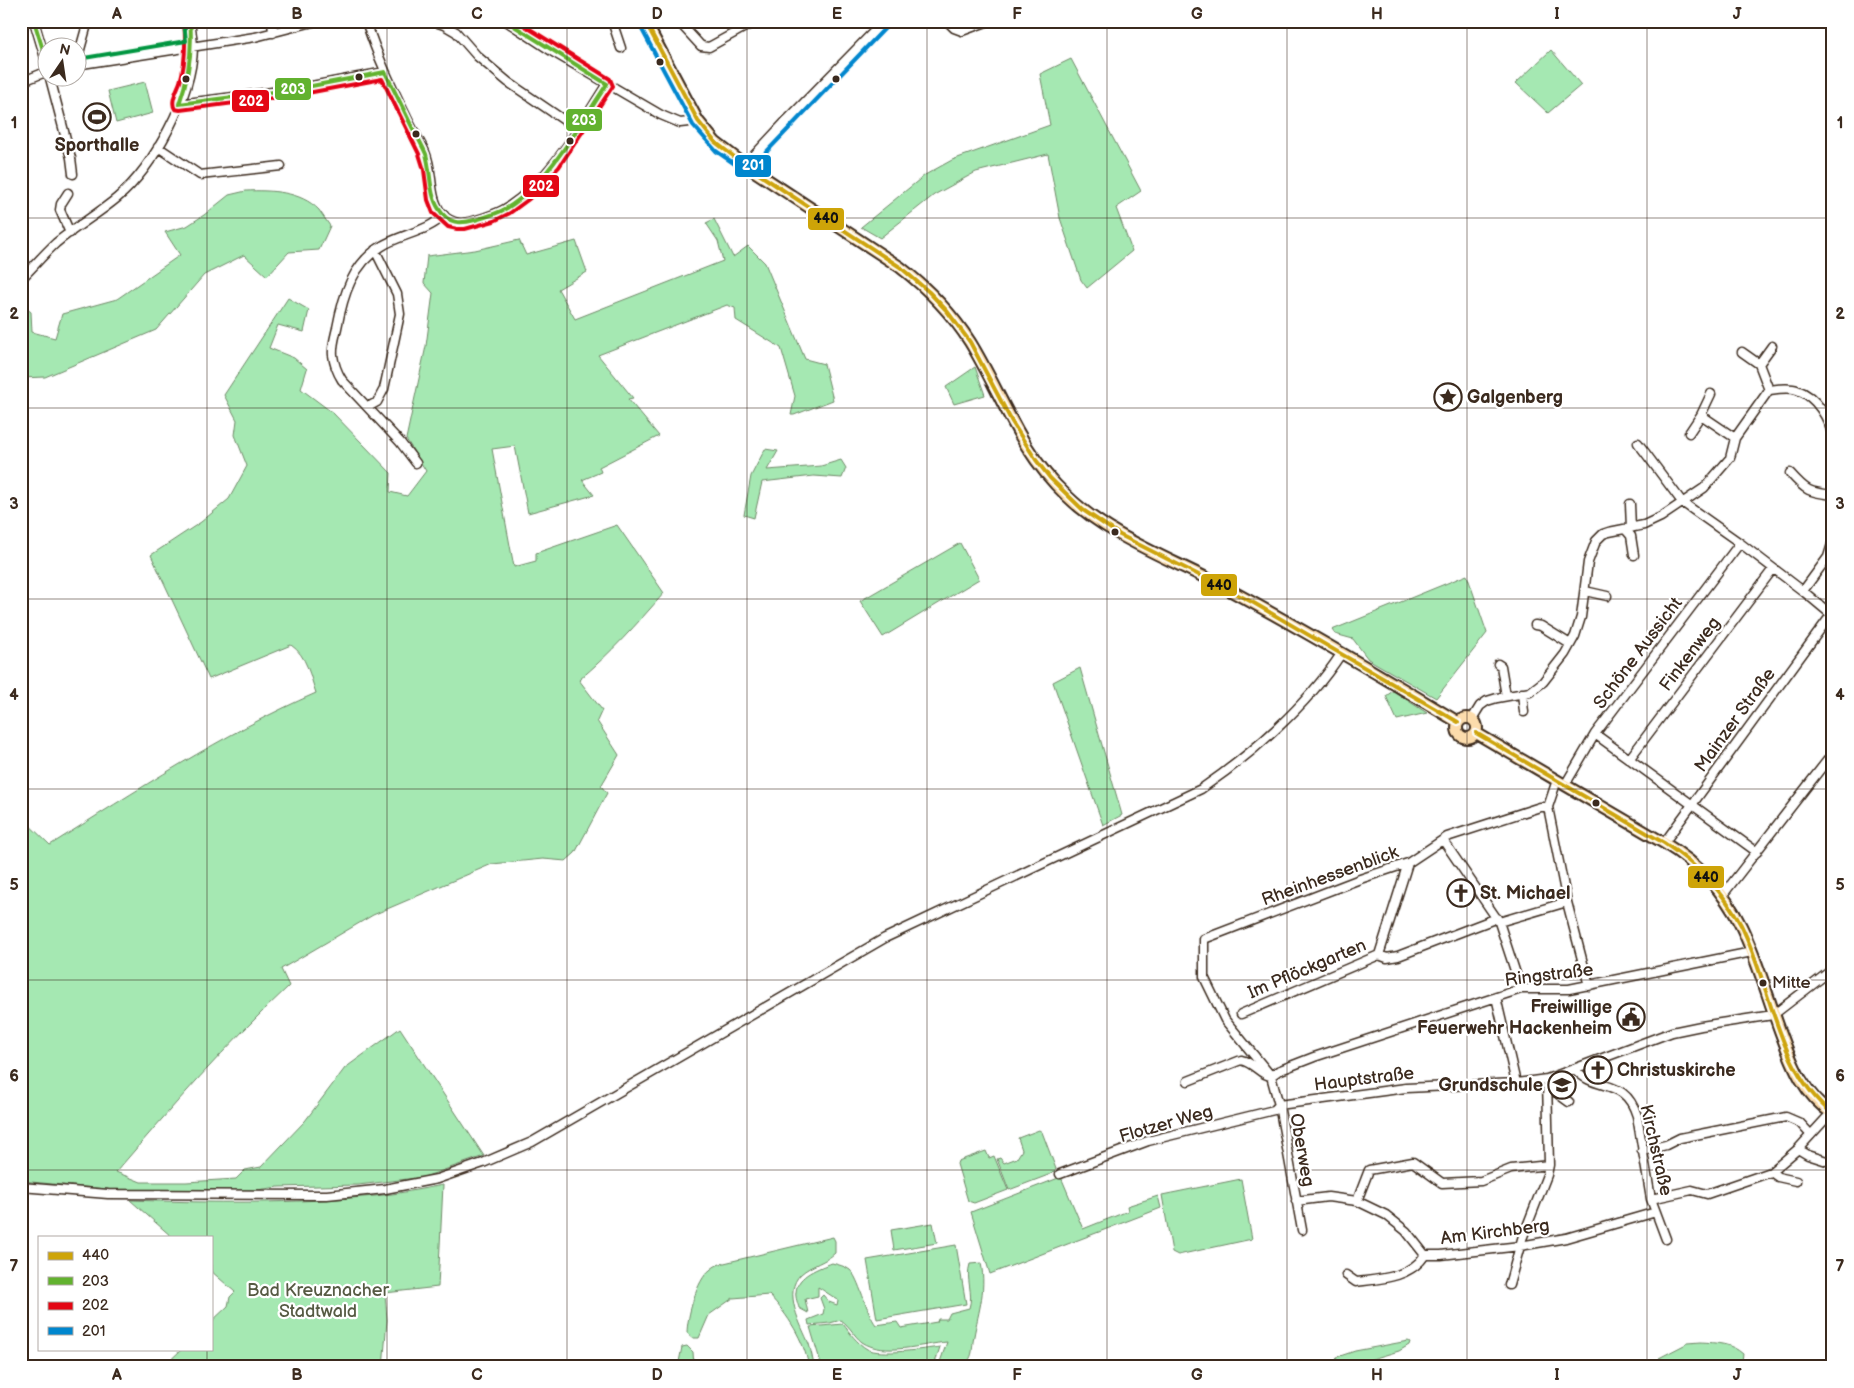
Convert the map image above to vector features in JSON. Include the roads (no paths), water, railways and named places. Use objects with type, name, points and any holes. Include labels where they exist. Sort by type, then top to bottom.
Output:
[{"type":"main road","points":[[649,23],[690,108],[715,142],[745,165],[912,276],[952,317],[969,340],[1014,426],[1031,453],[1048,477],[1078,506],[1116,532],[1223,586],[1458,722]]},
{"type":"main road","points":[[1463,718],[1472,719],[1476,724],[1476,732],[1470,737],[1463,737],[1457,732],[1458,722],[1463,718]]},
{"type":"main road","points":[[1476,732],[1664,843],[1698,868],[1722,896],[1740,925],[1799,1078],[1813,1097],[1832,1113]]},
{"type":"street","points":[[34,21],[39,38]]},
{"type":"street","points":[[88,21],[79,53],[82,64],[273,33],[317,21]]},
{"type":"street","points":[[21,278],[55,244],[118,197],[142,173],[158,147],[179,104],[188,79],[193,46],[190,21]]},
{"type":"street","points":[[272,21],[273,33]]},
{"type":"street","points":[[366,21],[385,72],[425,152],[430,169],[434,199],[444,216],[452,222],[464,223],[477,220],[507,208],[535,184],[554,163],[607,84]]},
{"type":"street","points":[[432,21],[456,32],[477,56],[508,82],[577,129]]},
{"type":"street","points":[[506,21],[607,84],[674,121],[683,124],[698,121]]},
{"type":"street","points":[[678,21],[705,48],[756,21]]},
{"type":"street","points":[[737,21],[741,29]]},
{"type":"street","points":[[745,165],[884,21]]},
{"type":"street","points":[[947,21],[954,28],[962,31],[989,21]]},
{"type":"street","points":[[615,22],[621,48]]},
{"type":"street","points":[[179,104],[296,89],[385,72]]},
{"type":"street","points":[[21,82],[38,74]]},
{"type":"street","points":[[52,88],[73,174]]},
{"type":"street","points":[[674,121],[687,118],[690,108]]},
{"type":"street","points":[[158,147],[200,175],[280,166]]},
{"type":"street","points":[[68,193],[60,204],[60,210],[70,233]]},
{"type":"street","points":[[416,463],[400,442],[338,374],[334,362],[333,347],[347,289],[358,267],[375,250],[393,240],[436,223],[444,216]]},
{"type":"street","points":[[368,407],[377,402],[384,389],[400,314],[397,294],[375,250]]},
{"type":"street","points":[[1759,364],[1772,346]]},
{"type":"street","points":[[1742,352],[1759,364],[1769,390]]},
{"type":"street","points":[[1769,390],[1796,389],[1811,397],[1823,412],[1833,439]]},
{"type":"street","points":[[1472,719],[1480,706],[1487,702],[1506,696],[1530,692],[1543,682],[1565,654],[1581,617],[1588,562],[1596,540],[1603,534],[1644,525],[1661,517],[1704,488],[1730,458],[1735,438],[1769,390]]},
{"type":"street","points":[[1689,433],[1701,415],[1711,394]]},
{"type":"street","points":[[1701,415],[1735,438]]},
{"type":"street","points":[[1638,443],[1682,502],[1740,543],[1832,615]]},
{"type":"street","points":[[1790,473],[1801,486],[1810,492],[1833,495]]},
{"type":"street","points":[[1630,504],[1628,528],[1634,555]]},
{"type":"street","points":[[1803,591],[1828,557],[1833,541]]},
{"type":"street","name":"Schöne Aussicht","points":[[1548,808],[1561,783],[1595,734],[1740,543]]},
{"type":"street","name":"Finkenweg","points":[[1630,758],[1773,569]]},
{"type":"street","points":[[1585,591],[1607,596]]},
{"type":"street","name":"Mainzer Straße","points":[[1664,843],[1832,615]]},
{"type":"street","points":[[1535,625],[1541,626],[1570,644]]},
{"type":"street","points":[[21,1187],[108,1194],[327,1195],[385,1190],[437,1179],[483,1163],[532,1142],[885,938],[1201,789],[1232,768],[1268,736],[1322,680],[1341,654]]},
{"type":"street","points":[[1498,664],[1501,666],[1506,696]]},
{"type":"street","points":[[1522,693],[1524,712]]},
{"type":"street","points":[[1595,734],[1757,852]]},
{"type":"street","points":[[1722,896],[1833,753]]},
{"type":"street","name":"Rheinhessenblick","points":[[1204,939],[1360,879],[1408,863],[1447,837],[1540,807],[1548,808]]},
{"type":"street","points":[[1548,808],[1568,902],[1589,986]]},
{"type":"street","points":[[1443,840],[1498,920],[1521,989]]},
{"type":"street","name":"Im Pflöckgarten","points":[[1241,1014],[1379,955],[1408,863]]},
{"type":"street","points":[[1379,955],[1387,958],[1398,956],[1498,920],[1568,902]]},
{"type":"street","name":"Oberweg","points":[[1204,939],[1204,977],[1225,1020],[1271,1076],[1279,1105],[1302,1230]]},
{"type":"street","name":"Ringstraße","points":[[1271,1076],[1278,1071],[1314,1057],[1521,989],[1569,989],[1589,986],[1752,952]]},
{"type":"street","points":[[1774,1015],[1829,972]]},
{"type":"street","points":[[1496,997],[1516,1083]]},
{"type":"street","name":"Hauptstraße","points":[[1279,1105],[1406,1088],[1547,1082],[1575,1069],[1672,1032],[1774,1015]]},
{"type":"street","points":[[1188,1081],[1241,1060],[1250,1062],[1266,1075],[1271,1076]]},
{"type":"street","name":"Kirchstraße","points":[[1575,1069],[1581,1077],[1618,1089],[1632,1104],[1636,1114],[1651,1199],[1666,1239]]},
{"type":"street","points":[[1547,1082],[1569,1102]]},
{"type":"street","points":[[1510,1285],[1520,1246],[1549,1165],[1547,1082]]},
{"type":"street","name":"Flotzer Weg","points":[[1060,1174],[1148,1141],[1274,1110],[1279,1105]]},
{"type":"street","points":[[1651,1199],[1692,1190],[1707,1194],[1772,1172],[1798,1149],[1832,1113]]},
{"type":"street","points":[[1642,1151],[1666,1145],[1680,1138],[1786,1117],[1800,1123],[1811,1135]]},
{"type":"street","points":[[1798,1149],[1808,1155],[1833,1163]]},
{"type":"street","points":[[1357,1201],[1369,1170],[1413,1162],[1442,1183],[1481,1181],[1511,1169],[1549,1165]]},
{"type":"street","points":[[1772,1172],[1778,1177],[1796,1181]]},
{"type":"street","name":"Am Kirchberg","points":[[1296,1201],[1328,1197],[1357,1201],[1386,1215],[1406,1231],[1425,1255],[1440,1256],[1566,1238],[1656,1212]]},
{"type":"street","points":[[1346,1275],[1356,1282],[1392,1277],[1412,1268],[1425,1255]]},
{"type":"place","name":"Sporthalle","points":[[97,117]]},
{"type":"place","name":"Galgenberg","points":[[1448,397]]},
{"type":"place","name":"St. Michael","points":[[1461,893]]},
{"type":"place","name":"Mitte","points":[[1763,983]]},
{"type":"place","name":"Freiwillige Feuerwehr Hackenheim","points":[[1631,1017]]},
{"type":"place","name":"Christuskirche","points":[[1598,1070]]},
{"type":"place","name":"Grundschule","points":[[1562,1085]]},
{"type":"park label","name":"Bad Kreuznacher Stadtwald","points":[[318,1300]]}]
